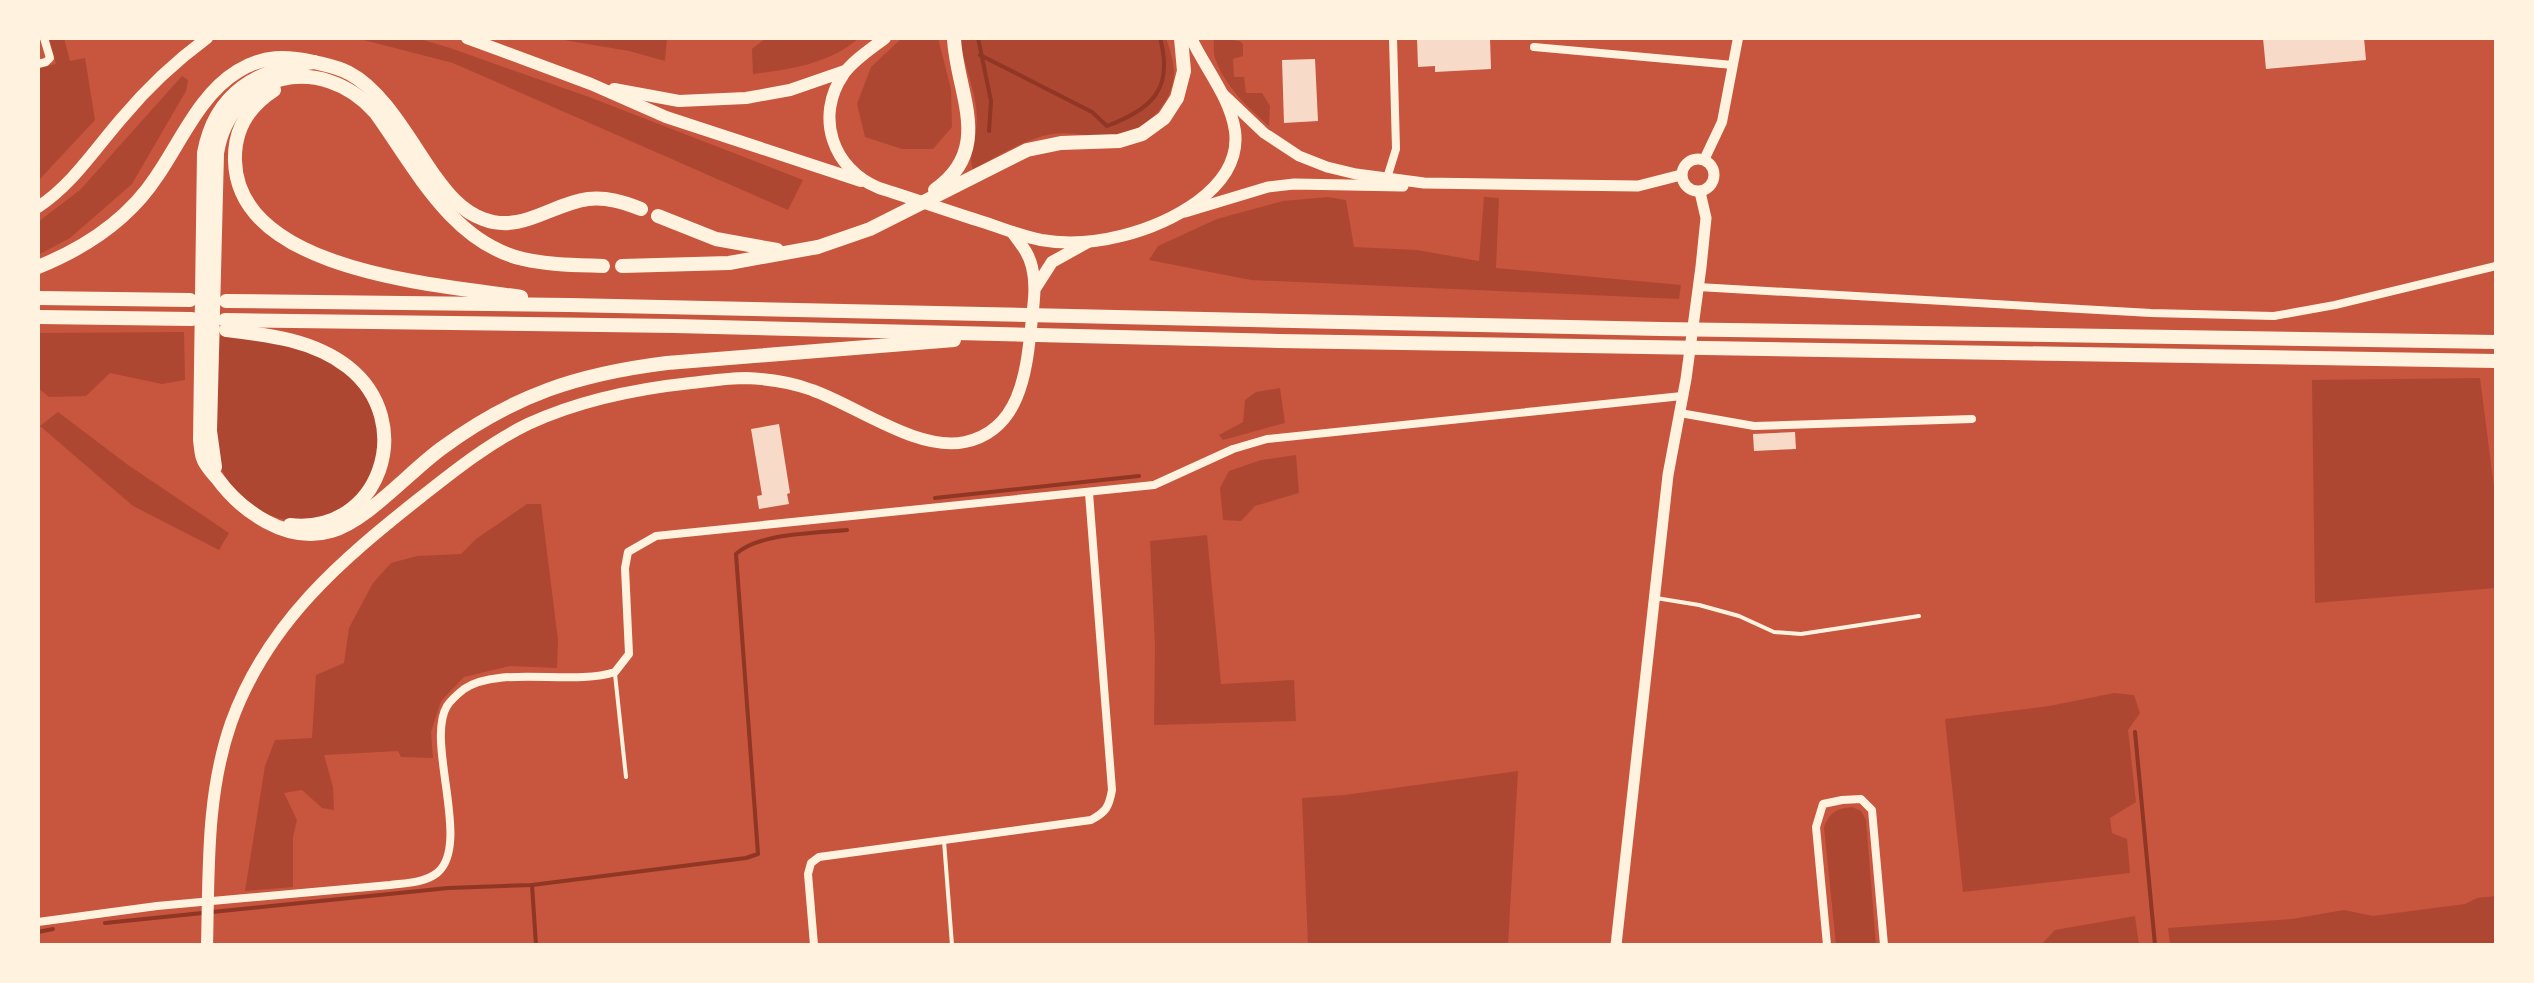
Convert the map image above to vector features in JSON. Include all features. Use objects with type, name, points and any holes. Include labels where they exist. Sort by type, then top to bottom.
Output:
[{"type":"highway","points":[[899,216],[951,176],[967,139],[968,103],[954,38]]},
{"type":"highway","points":[[622,266],[701,266],[789,252],[854,236],[1027,150],[1061,143],[1119,141],[1154,128],[1173,107],[1182,84],[1181,38]]},
{"type":"highway","points":[[38,267],[81,246],[124,215],[157,177],[212,93],[234,73],[261,60],[273,58],[296,58],[346,71],[370,88],[447,193],[481,219],[512,224],[590,199],[612,200],[641,209]]},
{"type":"highway","points":[[314,62],[266,73],[240,89],[220,110],[209,131],[204,153],[208,225],[206,359],[212,460],[222,486],[239,505],[301,535],[339,529],[364,513],[442,448],[493,415],[543,390],[589,376],[667,363],[1007,334]]},
{"type":"highway","points":[[208,225],[220,137],[230,114],[251,94],[265,86],[300,76],[331,80],[365,100],[443,207],[480,241],[495,250],[523,259],[603,266]]},
{"type":"highway","points":[[300,76],[252,107],[236,142],[235,158],[240,185],[256,214],[269,227],[306,251],[359,269],[569,305]]},
{"type":"highway","points":[[658,216],[716,239],[789,252]]},
{"type":"highway","points":[[38,298],[190,300]]},
{"type":"highway","points":[[226,301],[2496,342]]},
{"type":"highway","points":[[38,317],[192,323]]},
{"type":"highway","points":[[273,524],[298,526],[330,520],[361,498],[377,478],[382,466],[386,441],[382,415],[378,402],[361,379],[327,354],[289,339],[225,325],[675,326],[1660,348],[2496,361]]},
{"type":"main road","points":[[38,207],[65,186],[143,94],[170,67],[207,38]]},
{"type":"main road","points":[[467,38],[591,84],[666,117],[1012,232],[1057,242],[1135,232],[1268,187],[1294,184],[1408,186],[1424,183]]},
{"type":"main road","points":[[591,84],[679,101],[746,98],[790,90],[845,71],[885,38]]},
{"type":"main road","points":[[1181,214],[1217,186],[1230,163],[1235,146],[1235,130],[1222,94],[1191,38]]},
{"type":"main road","points":[[845,71],[829,102],[829,129],[844,162],[875,186]]},
{"type":"main road","points":[[1222,94],[1264,133],[1299,156],[1342,170],[1387,178],[1424,183],[1638,186],[1681,175],[1689,161],[1704,160],[1712,168],[1714,178],[1709,187],[1694,192],[1685,186],[1681,175]]},
{"type":"main road","points":[[1616,945],[1668,475],[1680,413],[1706,218],[1700,192]]},
{"type":"main road","points":[[207,945],[212,802],[232,723],[257,666],[290,617],[337,566],[444,479],[490,446],[542,418],[606,396],[641,388],[741,378],[796,385],[924,439],[960,443],[982,436],[1004,419],[1016,401],[1024,380],[1036,287],[1028,255],[1012,232]]},
{"type":"main road","points":[[1036,287],[1052,262],[1090,240]]},
{"type":"street","points":[[38,64],[50,58],[44,38]]},
{"type":"street","points":[[1387,178],[1396,149],[1393,38]]},
{"type":"street","points":[[1704,160],[1722,122],[1738,38]]},
{"type":"street","points":[[1534,47],[1733,65]]},
{"type":"street","points":[[1698,287],[2135,313],[2274,316],[2335,305],[2496,266]]},
{"type":"street","points":[[38,922],[157,906],[415,882],[433,876],[441,870],[447,858],[450,832],[442,731],[447,706],[467,687],[484,680],[587,677],[615,672],[629,654],[625,568],[628,552],[656,536],[1154,485],[1233,449],[1267,439],[1682,396]]},
{"type":"street","points":[[1680,413],[1754,426],[1972,419]]},
{"type":"street","points":[[814,945],[808,874],[811,863],[819,857],[1091,820],[1105,813],[1112,790],[1089,493]]},
{"type":"street","points":[[1827,945],[1816,827],[1818,818],[1823,804],[1861,799],[1872,810],[1884,945]]},
{"type":"lane","points":[[1653,598],[1699,605],[1739,616],[1774,632],[1801,634],[1919,616]]},
{"type":"lane","points":[[615,672],[626,777]]},
{"type":"lane","points":[[944,841],[952,945]]},
{"type":"shaded area","points":[[49,38],[64,38],[70,61],[85,58],[95,120],[38,181],[38,68],[56,64]]},
{"type":"shaded area","points":[[356,38],[417,38],[450,48],[589,97],[803,180],[788,210],[453,63]]},
{"type":"shaded area","points":[[552,38],[667,38],[665,61],[629,51]]},
{"type":"shaded area","points":[[766,38],[859,38],[822,59],[753,74],[752,49]]},
{"type":"shaded area","points":[[902,38],[938,38],[951,89],[952,127],[933,149],[902,149],[865,137],[857,104],[871,67]]},
{"type":"shaded area","points":[[960,38],[1166,38],[1173,65],[1172,86],[1161,108],[1132,131],[1108,136],[1066,133],[1042,136],[973,169],[971,158],[977,125],[976,109]]},
{"type":"shaded area","points":[[1214,38],[1243,44],[1243,56],[1233,59],[1234,77],[1244,77],[1246,93],[1262,93],[1270,106],[1269,126],[1245,104],[1224,77],[1214,56]]},
{"type":"shaded area","points":[[182,76],[188,80],[186,91],[132,184],[70,238],[38,255],[38,222],[80,190]]},
{"type":"shaded area","points":[[1328,197],[1346,200],[1354,247],[1417,250],[1479,261],[1484,197],[1499,198],[1496,268],[1681,285],[1679,299],[1251,280],[1149,260],[1158,246],[1217,219],[1283,201]]},
{"type":"shaded area","points":[[184,332],[185,380],[162,384],[110,373],[86,396],[49,397],[38,388],[38,333]]},
{"type":"shaded area","points":[[220,336],[274,342],[309,351],[341,368],[355,380],[370,399],[379,442],[375,464],[351,500],[333,512],[310,519],[287,520],[259,510],[229,481],[220,463],[216,432]]},
{"type":"shaded area","points":[[2480,378],[2496,503],[2496,588],[2315,603],[2312,380]]},
{"type":"shaded area","points":[[1280,388],[1285,423],[1223,440],[1219,435],[1243,422],[1245,400],[1256,392]]},
{"type":"shaded area","points":[[58,412],[128,465],[229,533],[219,550],[133,506],[40,426]]},
{"type":"shaded area","points":[[1296,455],[1299,493],[1255,506],[1241,521],[1223,520],[1220,488],[1229,471],[1261,460]]},
{"type":"shaded area","points":[[527,504],[541,504],[558,640],[557,668],[510,666],[464,677],[441,701],[431,732],[433,758],[401,757],[398,751],[324,755],[333,787],[334,810],[322,808],[302,790],[284,793],[297,820],[293,837],[293,887],[245,891],[265,766],[275,740],[312,738],[316,675],[344,663],[349,628],[373,583],[391,563],[417,556],[461,554],[476,539]]},
{"type":"shaded area","points":[[1207,535],[1221,684],[1294,680],[1296,721],[1154,725],[1155,645],[1150,541]]},
{"type":"shaded area","points":[[2114,693],[2134,695],[2140,713],[2128,730],[2136,802],[2110,818],[2112,833],[2127,839],[2130,873],[1963,892],[1945,719],[2049,706]]},
{"type":"shaded area","points":[[1518,771],[1508,945],[1308,945],[1302,798]]},
{"type":"shaded area","points":[[1852,807],[1861,811],[1866,820],[1876,945],[1836,945],[1824,827],[1834,812]]},
{"type":"shaded area","points":[[2496,896],[2496,945],[2170,945],[2168,928],[2292,919],[2344,910],[2373,916],[2465,904],[2477,898]]},
{"type":"shaded area","points":[[2135,916],[2139,945],[2041,945],[2055,930]]},
{"type":"building","points":[[1417,38],[1490,38],[1491,69],[1435,72],[1435,66],[1418,67]]},
{"type":"building","points":[[2263,38],[2364,38],[2366,60],[2266,69]]},
{"type":"building","points":[[1315,59],[1318,121],[1284,123],[1282,60]]},
{"type":"building","points":[[779,424],[789,504],[759,509],[757,496],[762,495],[751,429]]},
{"type":"building","points":[[1795,432],[1796,449],[1754,451],[1753,434]]},
{"type":"waterway","points":[[978,38],[991,101],[989,131]]},
{"type":"waterway","points":[[980,55],[1092,112],[1107,126],[1136,112],[1156,95],[1164,71],[1160,38]]},
{"type":"waterway","points":[[935,498],[1139,476]]},
{"type":"waterway","points":[[105,923],[448,888],[532,885],[758,854],[736,554],[746,547],[773,538],[847,530]]},
{"type":"waterway","points":[[2135,732],[2155,945]]},
{"type":"waterway","points":[[532,885],[536,945]]},
{"type":"waterway","points":[[38,932],[53,929]]}]
